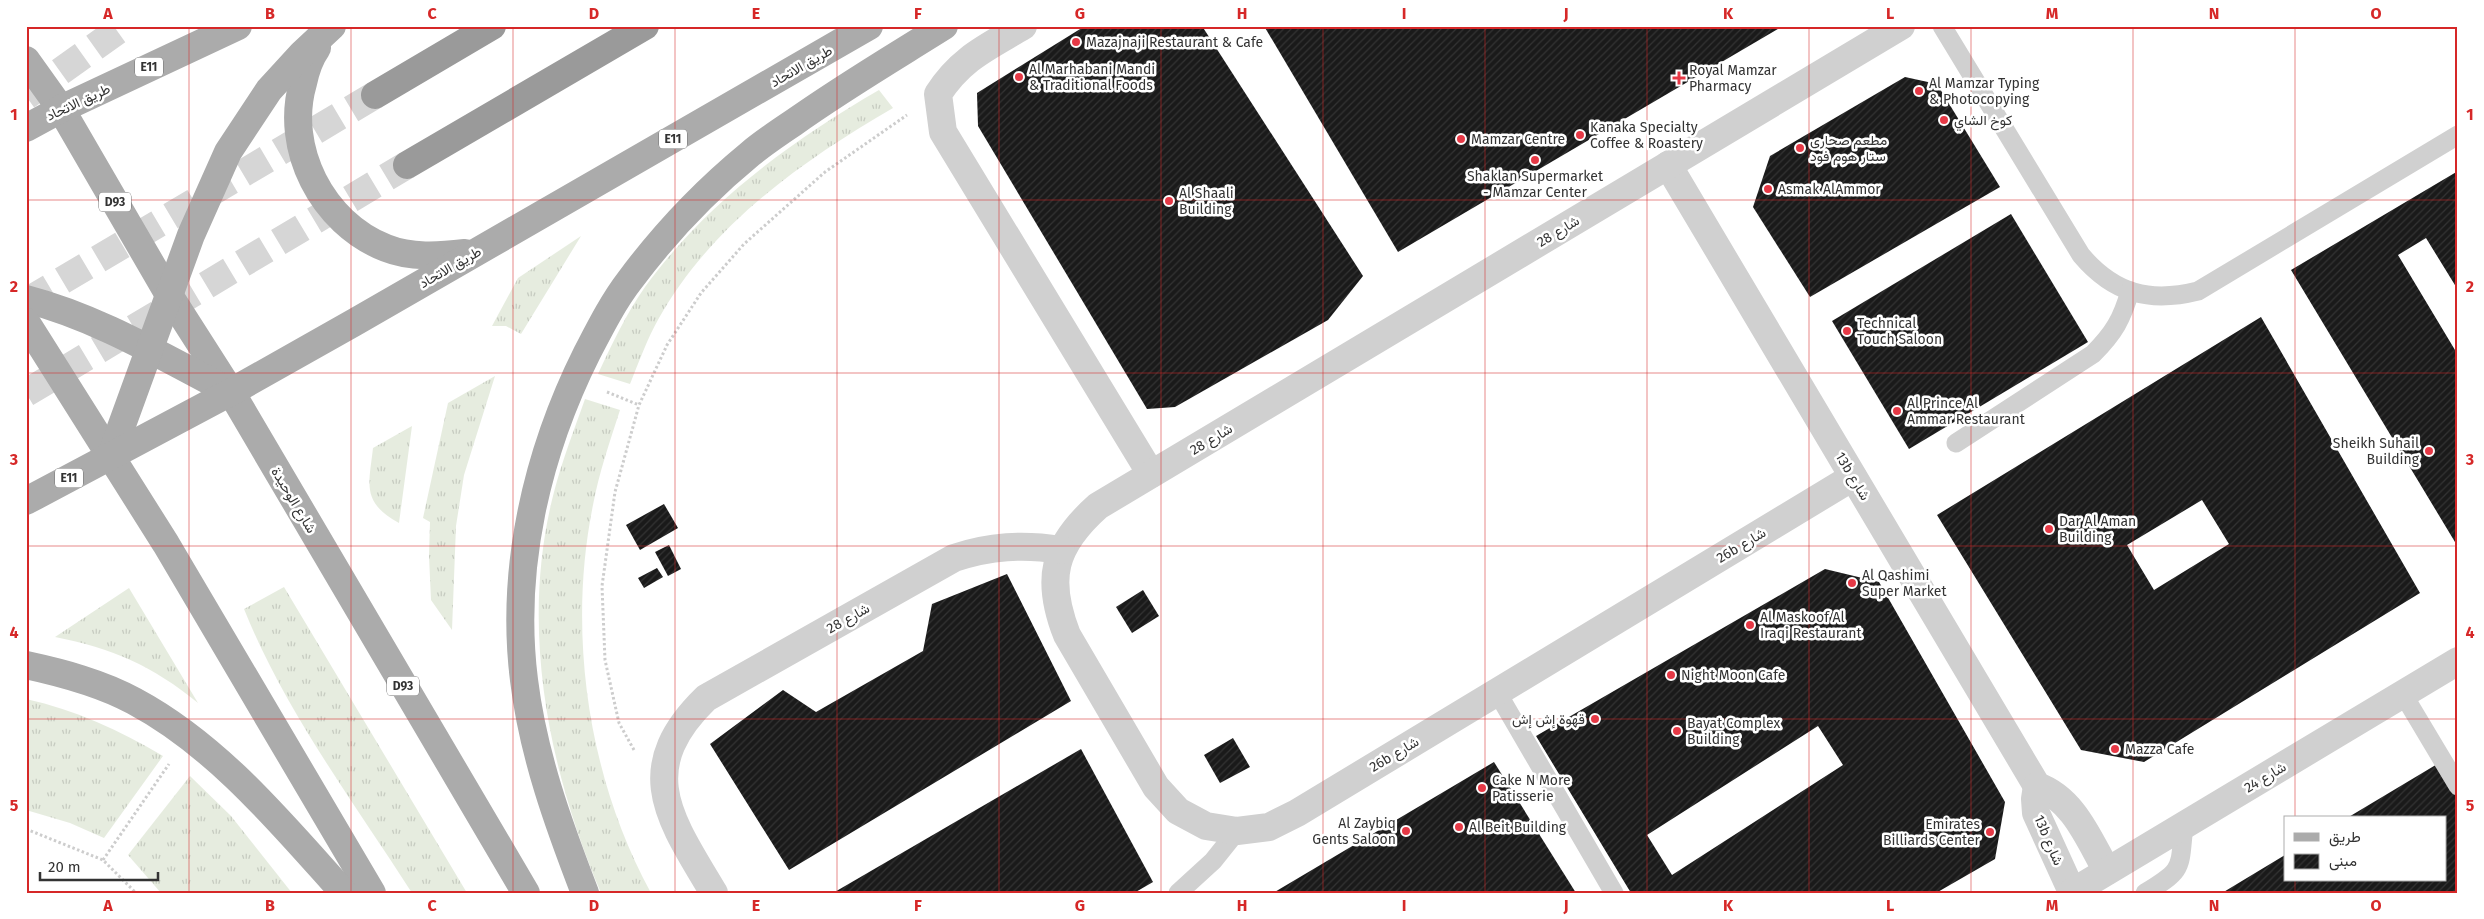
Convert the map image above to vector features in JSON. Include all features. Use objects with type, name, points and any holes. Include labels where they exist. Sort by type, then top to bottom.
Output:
[{"type":"highway","points":[[375,95],[492,26]]},
{"type":"highway","points":[[407,165],[645,26]]},
{"type":"main road","name":"طريق الاتحاد","points":[[26,128],[61,109],[238,26]]},
{"type":"main road","points":[[333,26],[310,58],[297,102],[300,147],[317,190],[346,225],[386,248],[430,257],[476,252]]},
{"type":"main road","points":[[111,455],[191,235],[228,152],[241,129],[276,83],[302,54],[333,26]]},
{"type":"main road","name":"طريق الاتحاد","points":[[26,501],[231,392],[869,26]]},
{"type":"main road","points":[[585,893],[561,831],[537,756],[523,679],[521,601],[529,523],[548,447],[574,378],[599,330],[629,281],[686,212],[751,152],[826,100],[944,26]]},
{"type":"main road","name":"D93","points":[[26,60],[61,109]]},
{"type":"main road","name":"شارع الوحيدة","points":[[61,109],[169,295],[231,392],[526,893]]},
{"type":"main road","points":[[26,298],[59,307],[108,327],[231,392]]},
{"type":"main road","points":[[26,322],[111,455],[372,893]]},
{"type":"main road","points":[[26,665],[73,676],[134,701],[189,736],[275,817],[344,893]]},
{"type":"street","points":[[1023,26],[966,60],[950,76],[938,94],[943,132],[1151,474]]},
{"type":"street","name":"شارع 28","points":[[714,893],[676,828],[666,801],[664,772],[671,743],[685,718],[706,698],[954,558],[974,552],[1018,546],[1062,550],[1076,525],[1098,506],[1668,165],[1887,30]]},
{"type":"street","name":"13b شارع","points":[[1668,165],[2037,786],[2050,791],[2071,809],[2107,871]]},
{"type":"street","name":"26b شارع","points":[[1062,550],[1054,579],[1056,608],[1067,635],[1156,787],[1178,810],[1206,826],[1237,831],[1269,827],[1297,813],[1854,477]]},
{"type":"street","name":"شارع 24","points":[[2072,893],[2458,661]]},
{"type":"street","name":"13b شارع","points":[[2037,786],[2035,799],[2036,813],[2072,893]]},
{"type":"lane","points":[[1942,26],[2081,256],[2094,271],[2111,283],[2130,291],[2153,297],[2176,297],[2198,291],[2458,135]]},
{"type":"lane","points":[[1956,443],[2093,354],[2111,337],[2123,315],[2130,291]]},
{"type":"lane","points":[[1497,692],[1614,893]]},
{"type":"lane","points":[[2403,694],[2458,786]]},
{"type":"lane","points":[[2145,893],[2176,872],[2180,865],[2184,825]]},
{"type":"lane","points":[[1184,891],[1213,861],[1237,831]]},
{"type":"path","points":[[664,772],[637,756],[619,723],[605,660],[602,586],[615,492],[639,405],[667,345],[702,293],[744,244],[825,172],[938,94]]},
{"type":"path","points":[[102,860],[189,736]]},
{"type":"path","points":[[26,829],[102,860],[136,893]]},
{"type":"green space","points":[[879,90],[893,108],[859,128],[793,173],[732,224],[705,253],[681,284],[659,318],[630,384],[598,374],[638,297],[669,257],[695,228],[752,176],[782,153],[814,130]]},
{"type":"green space","points":[[581,236],[521,334],[506,326],[492,326],[518,278]]},
{"type":"green space","points":[[495,376],[464,475],[456,526],[452,630],[431,600],[430,522],[423,518],[448,403]]},
{"type":"green space","points":[[585,399],[620,410],[598,481],[585,554],[582,603],[583,654],[589,704],[598,753],[612,802],[629,849],[651,893],[601,893],[582,845],[566,796],[544,696],[539,594],[544,543],[557,480]]},
{"type":"green space","points":[[412,426],[399,523],[378,508],[370,492],[369,482],[373,448]]},
{"type":"green space","points":[[284,587],[467,893],[412,893],[321,755],[279,683],[244,609]]},
{"type":"green space","points":[[129,588],[198,703],[165,679],[131,660],[76,641],[55,637]]},
{"type":"green space","points":[[26,699],[62,709],[97,722],[163,756],[104,838],[70,823],[26,810]]},
{"type":"green space","points":[[190,776],[231,816],[292,893],[161,893],[128,855]]},
{"type":"building","name":"Al Shaali Building","points":[[1085,26],[1202,26],[1363,276],[1328,320],[1175,407],[1147,409],[978,126],[977,93]]},
{"type":"building","name":"Mamzar Centre","points":[[1264,26],[1783,26],[1398,252]]},
{"type":"building","points":[[1905,77],[1937,84],[2000,187],[1810,297],[1753,207],[1770,156]]},
{"type":"building","name":"Sheikh Suhail Building","points":[[2458,171],[2458,290],[2426,238],[2398,255],[2458,355],[2458,547],[2291,270]]},
{"type":"building","points":[[2011,214],[2088,342],[1909,449],[1832,321]]},
{"type":"building","name":"Dar Al Aman Building","points":[[2261,317],[2420,593],[2144,762],[2081,750],[1937,515]],"holes":[[[2202,500],[2229,544],[2154,590],[2127,545]]]},
{"type":"building","points":[[664,504],[678,528],[640,550],[626,525]]},
{"type":"building","points":[[669,545],[681,569],[668,576],[655,552]]},
{"type":"building","points":[[657,568],[663,577],[644,588],[638,578]]},
{"type":"building","name":"Bayat Complex Building","points":[[1825,569],[1879,582],[2005,802],[1995,859],[1936,893],[1631,893],[1536,736]],"holes":[[[1818,726],[1843,765],[1672,875],[1647,835]]]},
{"type":"building","points":[[1007,574],[1071,701],[789,870],[710,744],[783,690],[816,712],[923,651],[932,604]]},
{"type":"building","points":[[1143,590],[1159,616],[1132,633],[1116,607]]},
{"type":"building","points":[[1233,738],[1250,767],[1220,783],[1204,755]]},
{"type":"building","points":[[1081,749],[1153,882],[1134,893],[833,893]]},
{"type":"building","name":"Al Beit Building","points":[[1494,762],[1576,893],[1273,893]]},
{"type":"building","points":[[2439,763],[2458,795],[2458,893],[2222,893],[2284,856],[2284,882],[2446,882],[2446,816],[2350,816]]},
{"type":"tunnel","points":[[26,96],[124,26]]},
{"type":"tunnel","points":[[26,302],[375,95]]},
{"type":"tunnel","points":[[26,393],[407,165]]},
{"type":"place","name":"Mazajnaji Restaurant & Cafe","points":[[1076,42]]},
{"type":"place","name":"Al Marhabani Mandi & Traditional Foods","points":[[1019,77]]},
{"type":"place","name":"Royal Mamzar Pharmacy","points":[[1679,78]]},
{"type":"place","name":"Al Mamzar Typing & Photocopying","points":[[1919,91]]},
{"type":"place","name":"كوخ الشاي","points":[[1944,120]]},
{"type":"place","name":"Kanaka Specialty Coffee & Roastery","points":[[1580,135]]},
{"type":"place","name":"Mamzar Centre","points":[[1461,139]]},
{"type":"place","name":"مطعم صحارى ستار هوم فود","points":[[1800,148]]},
{"type":"place","name":"Shaklan Supermarket - Mamzar Center","points":[[1535,160]]},
{"type":"place","name":"Asmak AlAmmor","points":[[1768,189]]},
{"type":"place","name":"Al Shaali Building","points":[[1169,201]]},
{"type":"place","name":"Technical Touch Saloon","points":[[1847,331]]},
{"type":"place","name":"Al Prince Al Ammar Restaurant","points":[[1897,411]]},
{"type":"place","name":"Sheikh Suhail Building","points":[[2429,451]]},
{"type":"place","name":"Dar Al Aman Building","points":[[2049,529]]},
{"type":"place","name":"Al Qashimi Super Market","points":[[1852,583]]},
{"type":"place","name":"Al Maskoof Al Iraqi Restaurant","points":[[1750,625]]},
{"type":"place","name":"Night Moon Cafe","points":[[1671,675]]},
{"type":"place","name":"قهوة إش إش","points":[[1595,719]]},
{"type":"place","name":"Bayat Complex Building","points":[[1677,731]]},
{"type":"place","name":"Mazza Cafe","points":[[2115,749]]},
{"type":"place","name":"Cake N More Patisserie","points":[[1482,788]]},
{"type":"place","name":"Al Beit Building","points":[[1459,827]]},
{"type":"place","name":"Al Zaybiq Gents Saloon","points":[[1406,831]]},
{"type":"place","name":"Emirates Billiards Center","points":[[1990,832]]}]
